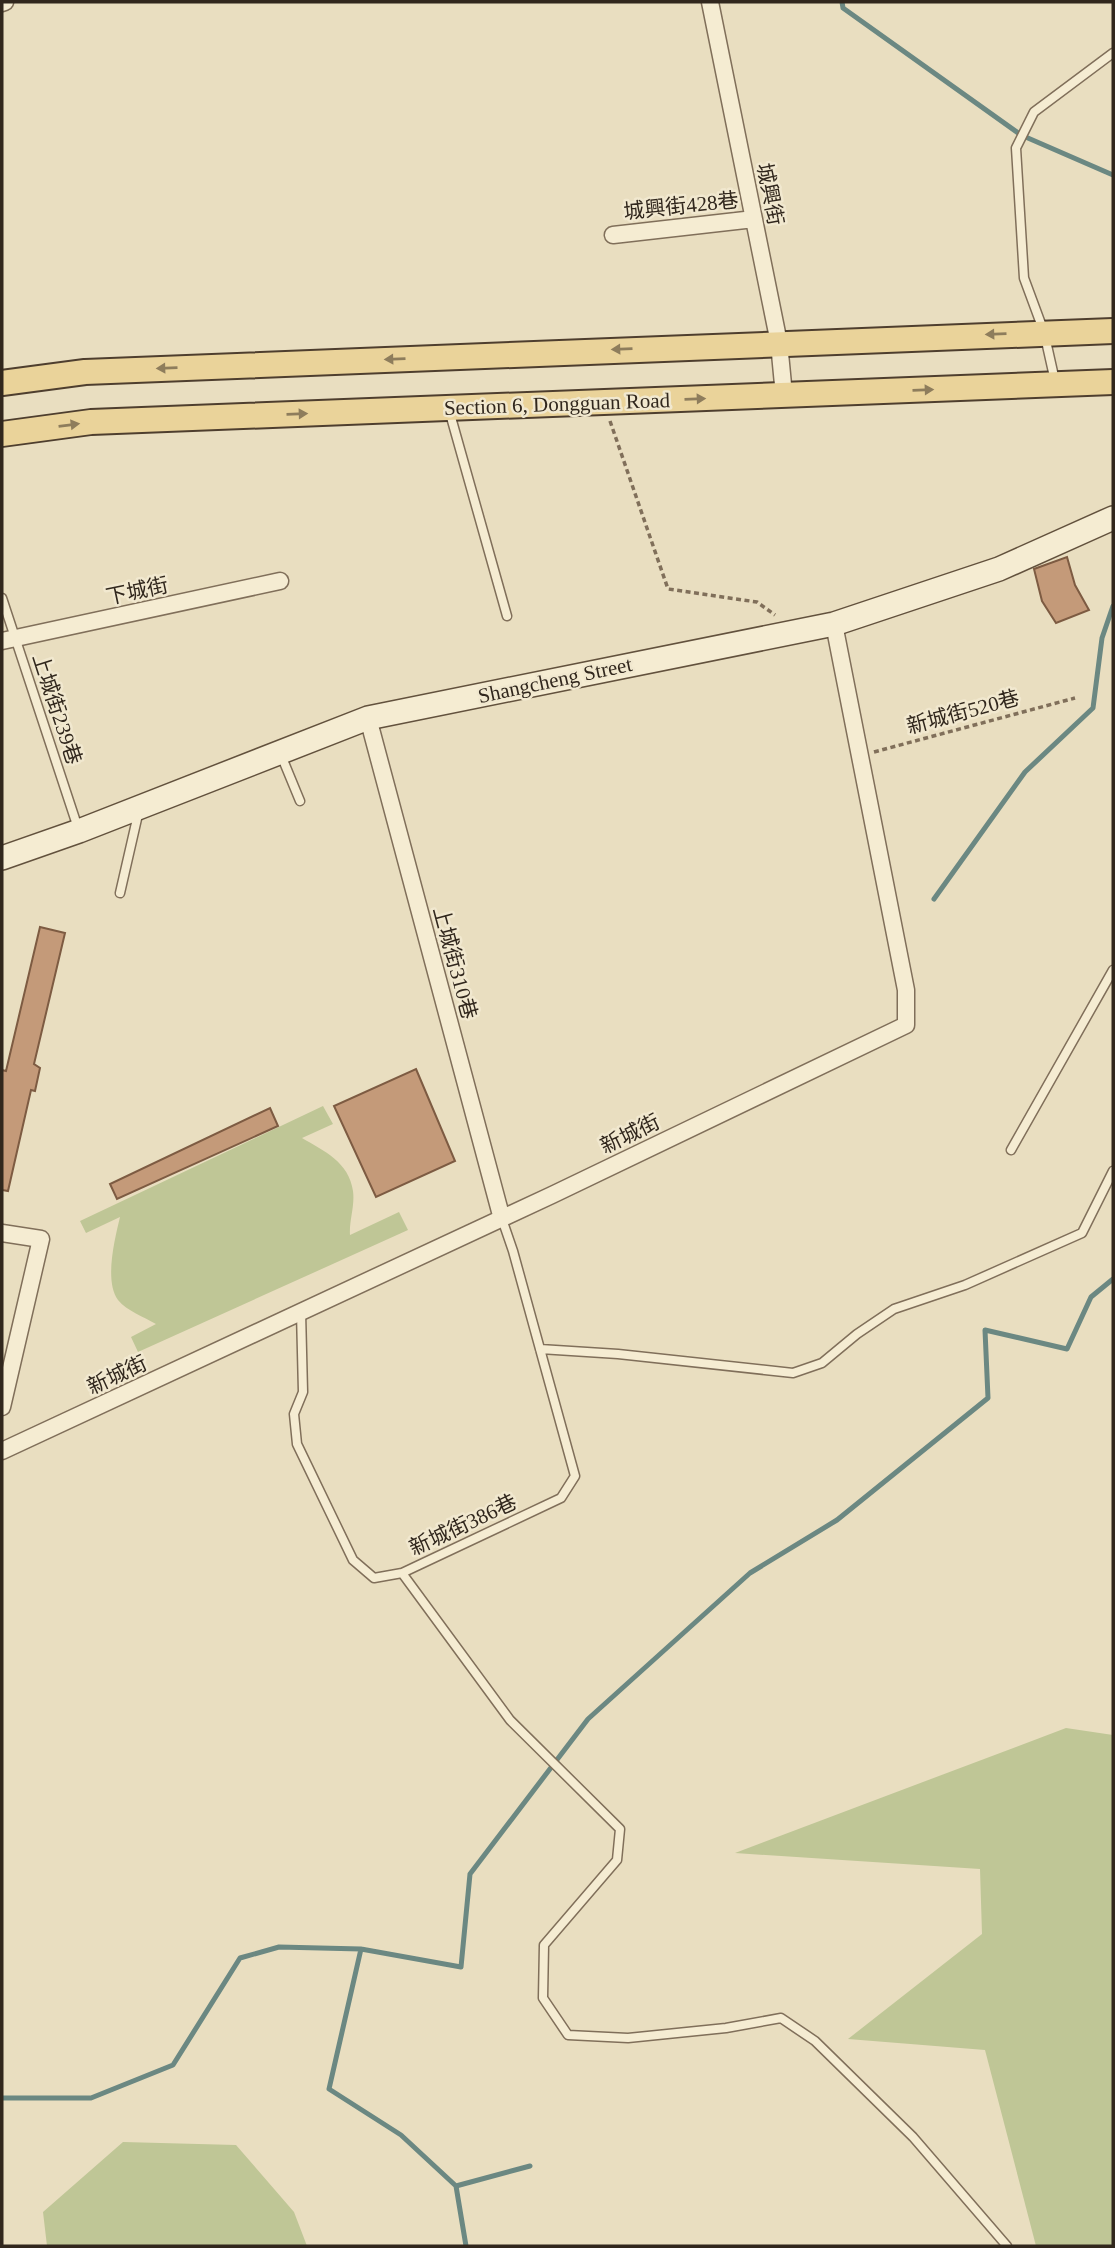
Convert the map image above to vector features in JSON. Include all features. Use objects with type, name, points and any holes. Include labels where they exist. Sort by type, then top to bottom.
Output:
[{"type":"main road","points":[[2,383],[85,372],[1113,331]]},
{"type":"main road","name":"Section 6, Dongguan Road","points":[[2,434],[91,422],[1113,382]]},
{"type":"street","name":"城興街","points":[[709,2],[779,343],[784,395]]},
{"type":"street","name":"城興街428巷","points":[[613,235],[754,219]]},
{"type":"street","name":"Shangcheng Street","points":[[2,858],[79,831],[368,718],[834,624],[999,569],[1113,519]]},
{"type":"street","name":"下城街","points":[[9,640],[281,581]]},
{"type":"street","name":"新城街","points":[[2,1451],[502,1219],[906,1025],[906,989],[834,624]]},
{"type":"street","name":"上城街310巷","points":[[368,718],[502,1219]]},
{"type":"street","points":[[2,1233],[41,1239],[2,1407]]},
{"type":"lane","points":[[1055,384],[1044,332],[1024,278],[1016,148],[1034,112],[1113,53]]},
{"type":"lane","points":[[448,407],[508,616]]},
{"type":"lane","name":"上城街239巷","points":[[2,597],[9,640],[79,831]]},
{"type":"lane","points":[[280,752],[300,801]]},
{"type":"lane","points":[[120,893],[139,807]]},
{"type":"lane","points":[[1011,1150],[1113,970]]},
{"type":"lane","points":[[540,1349],[618,1353],[793,1373],[822,1363],[857,1334],[894,1309],[965,1285],[1082,1233],[1113,1171]]},
{"type":"lane","name":"新城街386巷","points":[[301,1312],[303,1392],[294,1413],[298,1444],[353,1560],[374,1578],[402,1573],[561,1498],[575,1476],[502,1219]]},
{"type":"lane","points":[[402,1573],[510,1720],[620,1829],[617,1860],[544,1945],[542,1998],[568,2035],[628,2038],[726,2028],[780,2018],[815,2041],[914,2137],[1007,2246]]},
{"type":"path","points":[[603,403],[668,589],[757,602],[797,630]]},
{"type":"path","name":"新城街520巷","points":[[860,756],[1075,698]]},
{"type":"green space","points":[[323,1106],[333,1124],[302,1138],[334,1158],[351,1181],[353,1197],[350,1235],[399,1212],[408,1230],[138,1352],[131,1337],[156,1324],[126,1307],[114,1292],[111,1271],[120,1217],[86,1233],[80,1221]]},
{"type":"green space","points":[[1066,1728],[1113,1735],[1113,2246],[1036,2246],[985,2050],[848,2039],[982,1934],[980,1869],[735,1853]]},
{"type":"green space","points":[[123,2142],[236,2145],[294,2212],[307,2246],[47,2246],[43,2212]]},
{"type":"building","points":[[1067,557],[1075,585],[1089,610],[1056,623],[1042,601],[1034,569]]},
{"type":"building","points":[[40,927],[65,933],[34,1064],[40,1068],[35,1091],[31,1090],[8,1191],[2,1190],[2,1070],[6,1071]]},
{"type":"building","points":[[416,1069],[455,1161],[376,1197],[334,1106]]},
{"type":"building","points":[[270,1108],[278,1126],[117,1199],[110,1184]]},
{"type":"waterway","points":[[842,2],[843,8],[1021,135],[1113,175]]},
{"type":"waterway","points":[[934,899],[1025,772],[1093,708],[1102,638],[1113,606]]},
{"type":"waterway","points":[[2,2098],[91,2098],[173,2065],[240,1958],[279,1947],[361,1949],[461,1967],[470,1874],[588,1719],[750,1573],[837,1520],[988,1398],[985,1330],[1067,1349],[1091,1297],[1113,1279]]},
{"type":"waterway","points":[[361,1949],[329,2089],[401,2135],[456,2186],[466,2246]]},
{"type":"waterway","points":[[456,2186],[530,2166]]}]
